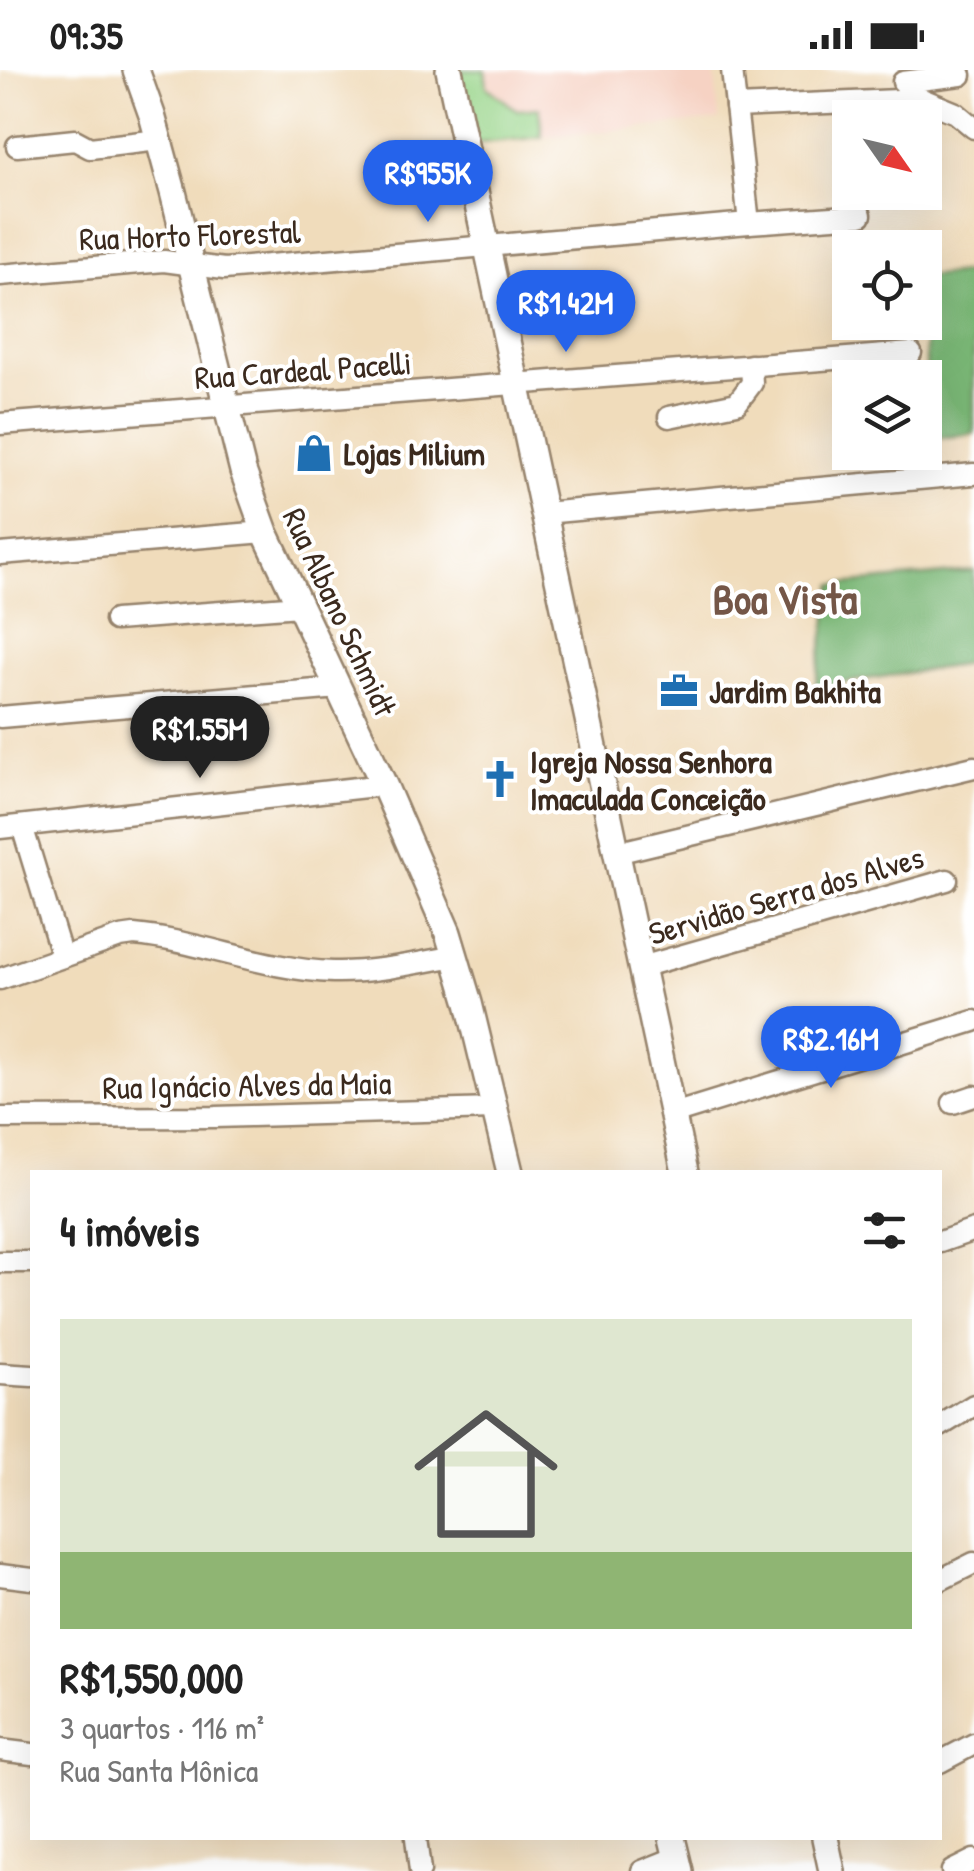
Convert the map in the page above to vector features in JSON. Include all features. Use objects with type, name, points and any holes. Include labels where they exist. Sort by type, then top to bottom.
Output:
[{"type":"main road","name":"Rua Albano Schmidt","points":[[136,70],[192,264],[242,471],[266,532],[423,873],[456,956],[510,1170]]},
{"type":"main road","points":[[449,70],[685,1170]]},
{"type":"main road","points":[[825,1840],[832,1871]]},
{"type":"street","points":[[732,70],[749,223]]},
{"type":"street","points":[[736,107],[915,87],[960,75]]},
{"type":"street","points":[[915,87],[974,128]]},
{"type":"street","points":[[17,146],[75,140],[90,148],[159,140]]},
{"type":"street","name":"Rua Horto Florestal","points":[[0,275],[164,261],[224,269],[860,215]]},
{"type":"street","name":"Rua Cardeal Pacelli","points":[[0,424],[911,352]]},
{"type":"street","points":[[669,416],[737,403],[752,383],[751,365]]},
{"type":"street","points":[[544,513],[974,474]]},
{"type":"street","points":[[0,554],[266,532]]},
{"type":"street","points":[[115,620],[300,606]]},
{"type":"street","points":[[0,717],[339,688]]},
{"type":"street","points":[[616,852],[974,767]]},
{"type":"street","points":[[0,828],[384,785]]},
{"type":"street","points":[[22,826],[62,958]]},
{"type":"street","name":"Servidão Serra dos Alves","points":[[641,966],[947,880]]},
{"type":"street","points":[[0,979],[134,935],[330,972],[388,968],[456,956]]},
{"type":"street","points":[[672,1114],[974,1021]]},
{"type":"street","points":[[953,1103],[974,1096]]},
{"type":"street","name":"Rua Ignácio Alves da Maia","points":[[0,1118],[233,1117],[494,1108]]},
{"type":"street","points":[[942,1241],[974,1230]]},
{"type":"street","points":[[0,1262],[30,1262]]},
{"type":"street","points":[[0,1374],[30,1376]]},
{"type":"street","points":[[942,1425],[974,1405]]},
{"type":"street","points":[[942,1579],[974,1562]]},
{"type":"street","points":[[0,1575],[30,1579]]},
{"type":"street","points":[[942,1761],[974,1744]]},
{"type":"street","points":[[0,1750],[30,1754]]},
{"type":"street","points":[[416,1840],[420,1871]]},
{"type":"street","points":[[642,1871],[676,1855]]},
{"type":"street","points":[[952,1871],[974,1860]]},
{"type":"shaded area","points":[[457,70],[714,70],[719,120],[471,144]]},
{"type":"green space","points":[[457,70],[485,70],[487,87],[517,110],[539,108],[542,137],[471,144]]},
{"type":"green space","points":[[974,272],[974,434],[942,437],[942,360],[926,360],[926,340],[942,340],[942,275]]},
{"type":"green space","points":[[974,571],[974,663],[815,687],[833,585]]},
{"type":"place","name":"Lojas Milium","points":[[314,453]]},
{"type":"place","name":"Jardim Bakhita","points":[[679,691]]},
{"type":"place","name":"Igreja Nossa Senhora Imaculada Conceição","points":[[500,779]]},
{"type":"district","name":"Boa Vista","points":[[785,598]]}]
